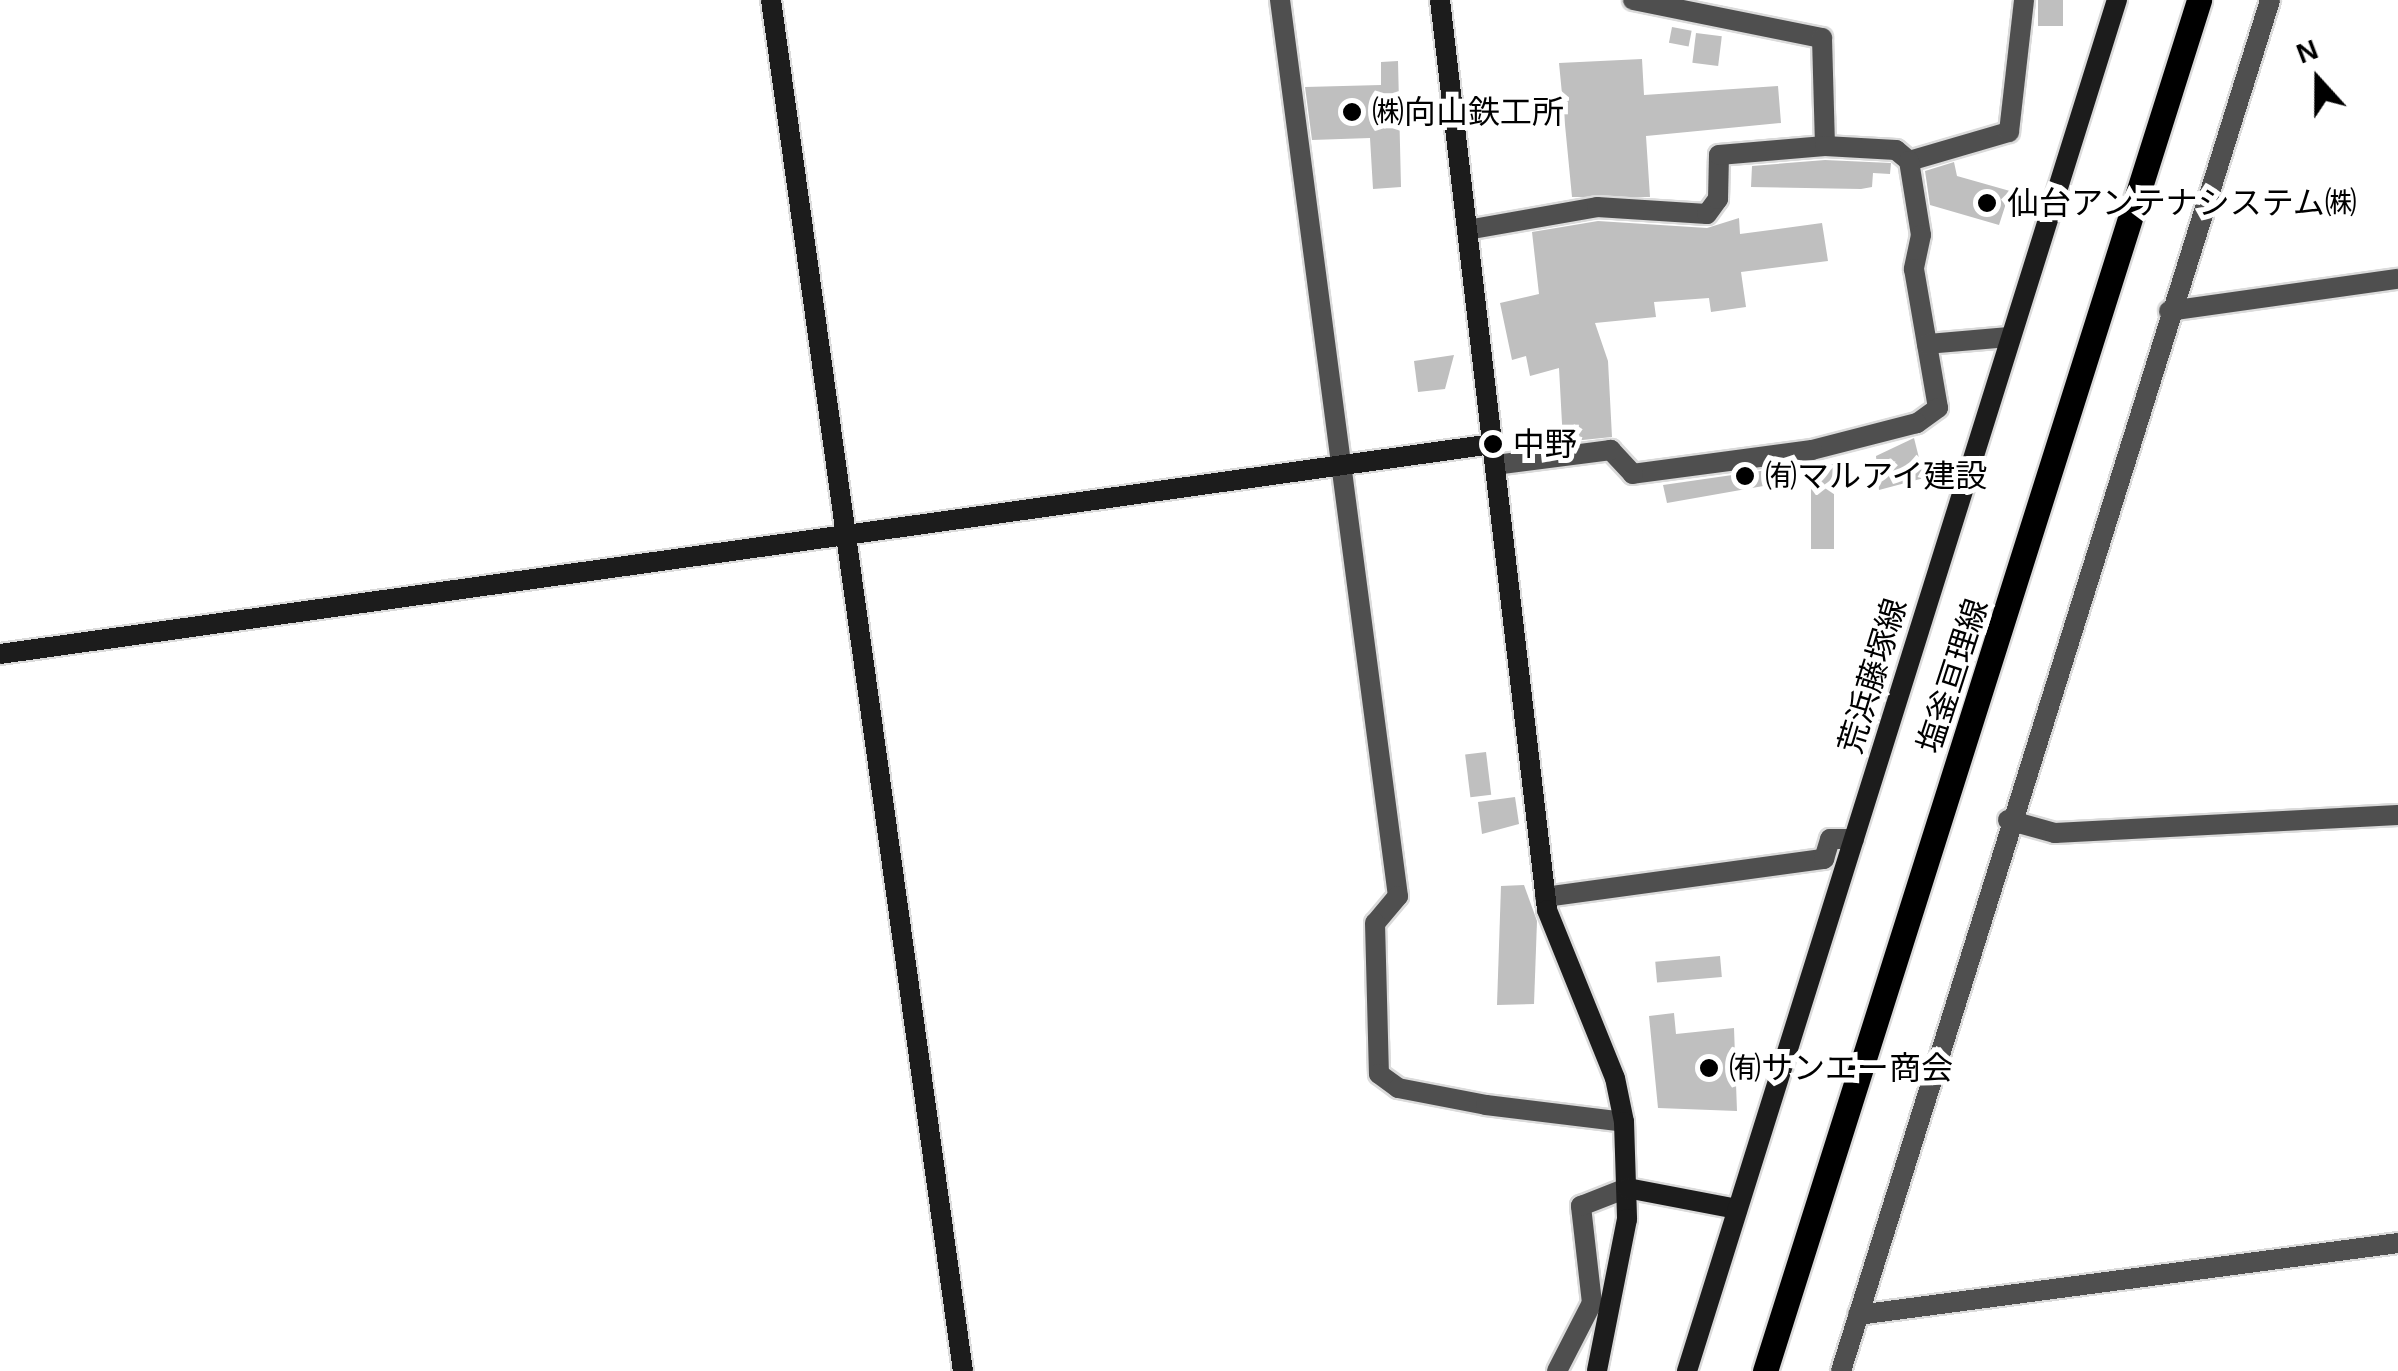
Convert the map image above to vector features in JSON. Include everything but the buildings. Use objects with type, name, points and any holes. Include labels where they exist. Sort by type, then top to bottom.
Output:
[{"type":"main road","name":"塩釜亘理線","points":[[1765,1371],[2199,0]]},
{"type":"street","points":[[771,0],[963,1371]]},
{"type":"street","points":[[1280,0],[1398,896],[1375,923],[1379,1074],[1433,1095],[1624,1122]]},
{"type":"street","points":[[1440,0],[1545,897],[1624,1122],[1627,1188],[1614,1320],[1598,1371]]},
{"type":"street","points":[[1633,0],[1822,38],[1825,146]]},
{"type":"street","points":[[1909,162],[2009,132],[2024,0]]},
{"type":"street","name":"荒浜藤塚線","points":[[1687,1371],[2008,337],[2118,0]]},
{"type":"street","points":[[1841,1371],[2008,820],[2270,0]]},
{"type":"street","points":[[0,654],[1344,463],[1611,450],[1633,474],[1812,450],[1916,423],[1938,408],[1927,344],[1909,162],[1896,150],[1825,146],[1719,155],[1718,198],[1707,214],[1597,207],[1467,230]]},
{"type":"street","points":[[2169,311],[2398,279]]},
{"type":"street","points":[[1927,344],[2008,337]]},
{"type":"street","points":[[2008,820],[2055,832],[2398,814]]},
{"type":"street","points":[[1545,897],[1824,859],[1830,839],[1854,840]]},
{"type":"street","points":[[1557,1371],[1592,1303],[1581,1206],[1627,1188],[1737,1210]]},
{"type":"street","points":[[1858,1315],[2398,1242]]},
{"type":"place","name":"㈱向山鉄工所","points":[[1352,112]]},
{"type":"place","name":"仙台アンテナシステム㈱","points":[[1987,203]]},
{"type":"place","name":"中野","points":[[1493,444]]},
{"type":"place","name":"㈲マルアイ建設","points":[[1745,476]]},
{"type":"place","name":"㈲サンエー商会","points":[[1709,1068]]}]
